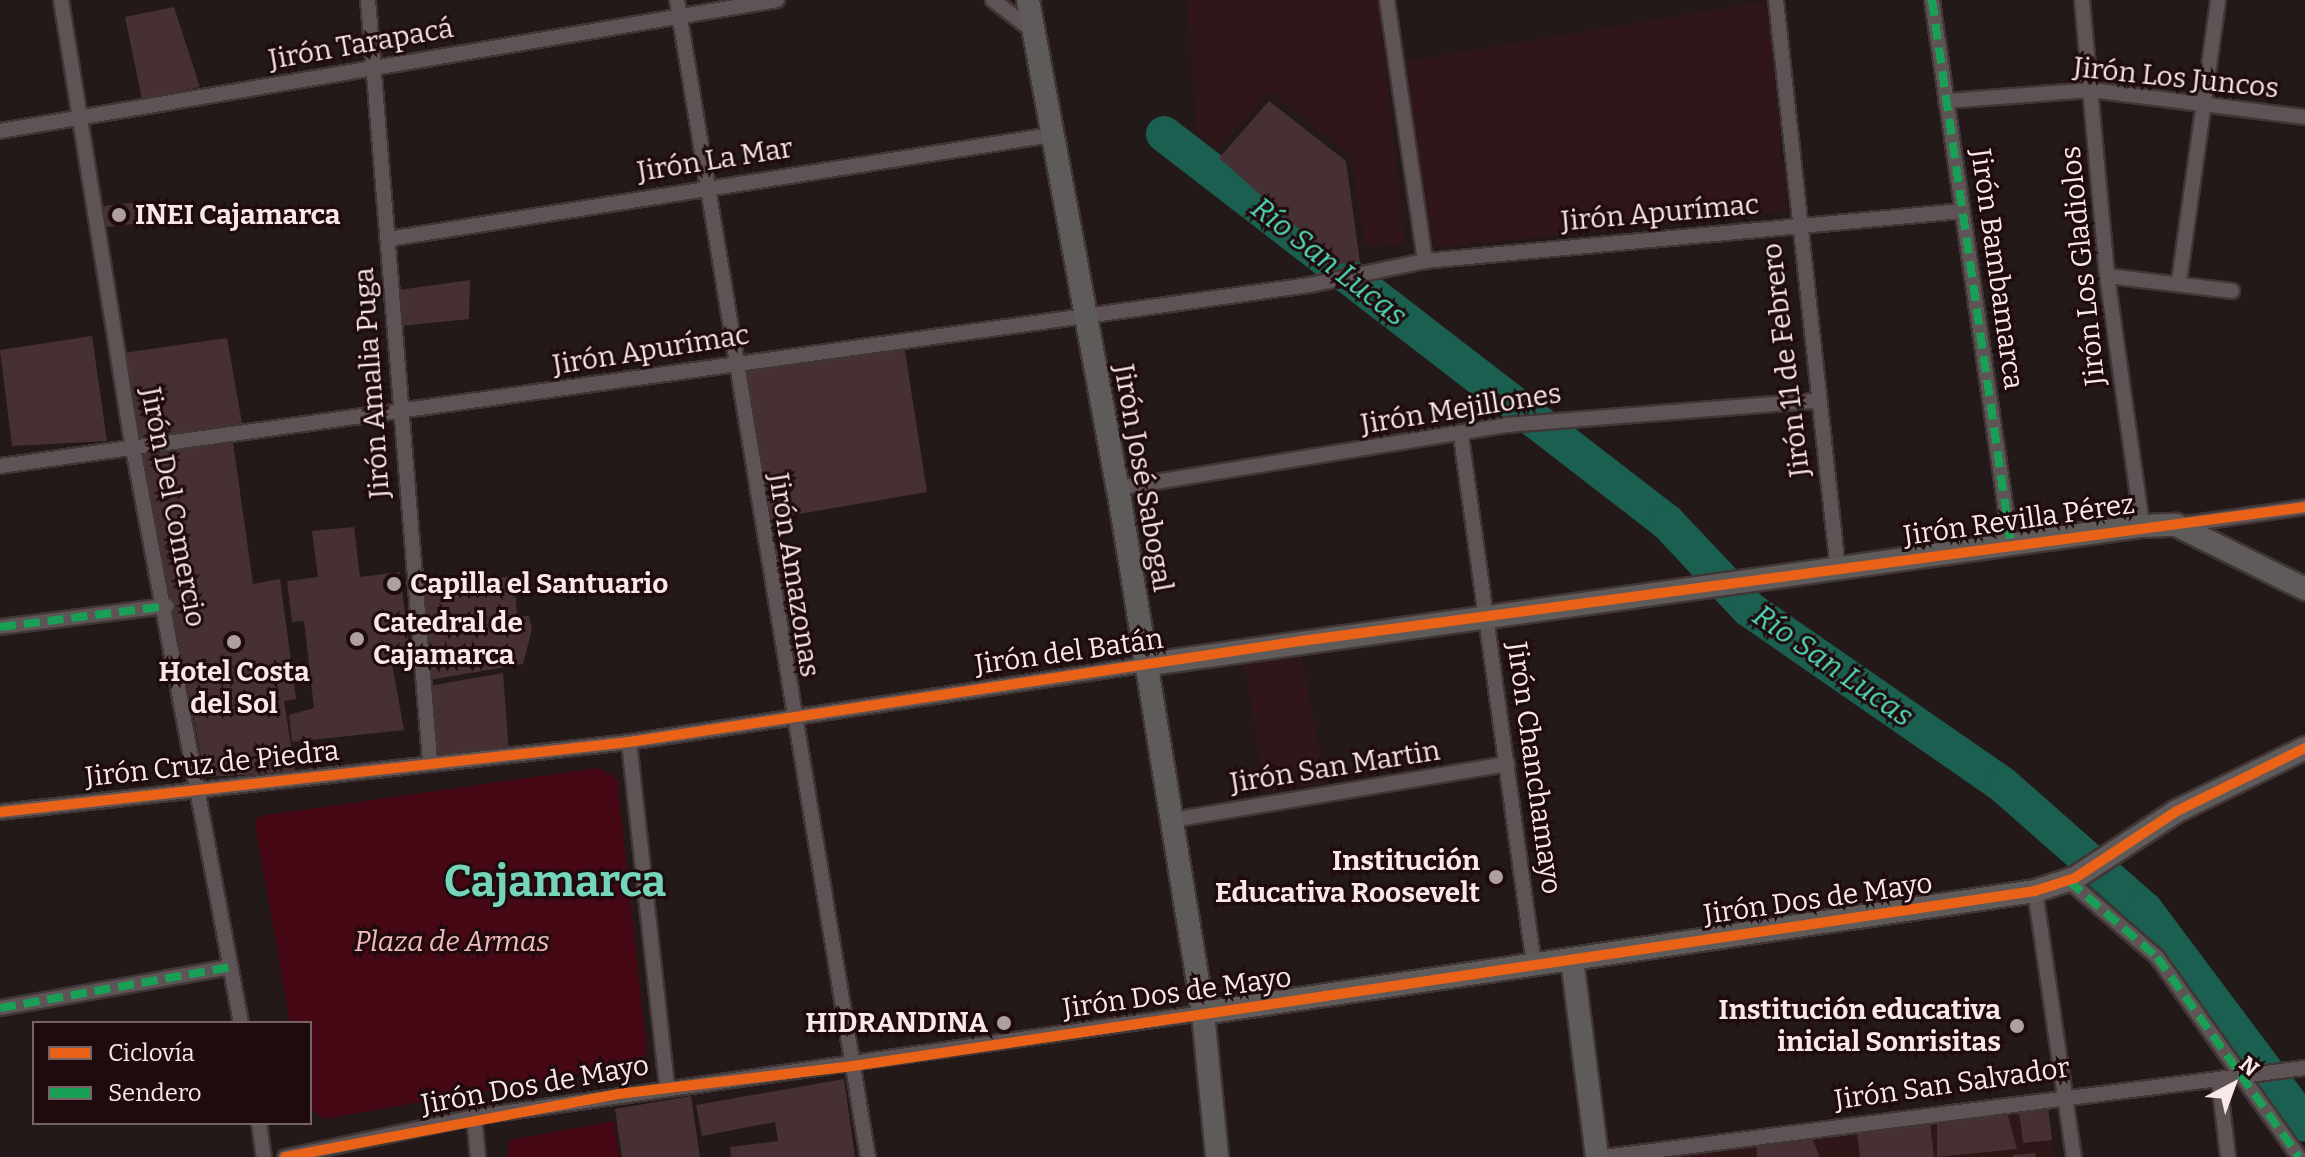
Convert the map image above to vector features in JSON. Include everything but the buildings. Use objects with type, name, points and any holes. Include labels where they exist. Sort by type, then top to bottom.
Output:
[{"type":"street","name":"Jirón Del Comercio","points":[[61,0],[133,448],[167,606],[241,1021]]},
{"type":"street","name":"Jirón Amalia Puga","points":[[368,0],[399,412],[430,761]]},
{"type":"street","name":"Jirón Tarapacá","points":[[0,131],[373,69],[678,7],[777,0]]},
{"type":"street","points":[[993,0],[1032,30]]},
{"type":"street","name":"Jirón José Sabogal","points":[[1028,0],[1083,313],[1118,488],[1143,665],[1203,1013],[1217,1157]]},
{"type":"street","points":[[1387,0],[1425,261]]},
{"type":"street","name":"Jirón 11 de Febrero","points":[[1776,0],[1815,401],[1838,570]]},
{"type":"street","name":"Jirón Bambamarca","points":[[1932,0],[2011,545]]},
{"type":"street","name":"Jirón Los Gladiolos","points":[[2082,0],[2107,276],[2142,526]]},
{"type":"street","points":[[2179,282],[2218,0]]},
{"type":"street","name":"Jirón Amazonas","points":[[678,7],[703,188],[868,1157]]},
{"type":"street","name":"Jirón Los Juncos","points":[[1946,101],[2091,90],[2305,117]]},
{"type":"street","name":"Jirón La Mar","points":[[388,239],[1051,135]]},
{"type":"street","name":"Jirón Apurímac","points":[[0,466],[1083,313],[1310,285],[1425,261],[1962,211]]},
{"type":"street","points":[[2107,276],[2179,282],[2232,291]]},
{"type":"street","name":"Jirón Mejillones","points":[[1118,488],[1461,436],[1507,425],[1815,401]]},
{"type":"street","name":"Jirón Chanchamayo","points":[[1461,436],[1534,965]]},
{"type":"street","name":"Jirón Revilla Pérez","points":[[1714,587],[2142,526],[2176,525],[2305,507]]},
{"type":"street","points":[[2176,525],[2305,589]]},
{"type":"street","name":"Jirón del Batán","points":[[430,761],[629,742],[791,715],[1714,587]]},
{"type":"street","points":[[0,627],[167,606]]},
{"type":"street","points":[[629,742],[667,1088]]},
{"type":"street","points":[[2299,1157],[2246,1073],[2157,957],[2072,880],[2103,855],[2305,748]]},
{"type":"street","name":"Jirón Cruz de Piedra","points":[[0,812],[430,761]]},
{"type":"street","name":"Jirón San Martin","points":[[1172,820],[1507,764]]},
{"type":"street","name":"Jirón Dos de Mayo","points":[[285,1157],[474,1117],[667,1088],[853,1066],[2035,891],[2072,880]]},
{"type":"street","points":[[2035,891],[2074,1157]]},
{"type":"street","points":[[1572,959],[1597,1157]]},
{"type":"street","points":[[0,1008],[230,967]]},
{"type":"street","name":"Jirón San Salvador","points":[[1605,1157],[2066,1095],[2219,1080],[2246,1073],[2302,1067]]},
{"type":"street","points":[[2219,1080],[2228,1157]]},
{"type":"street","points":[[474,1117],[478,1157]]},
{"type":"street","points":[[259,1125],[264,1157]]},
{"type":"shaded area","points":[[1187,0],[1378,0],[1405,244],[1366,247],[1351,157],[1270,91],[1217,150],[1197,132]]},
{"type":"shaded area","points":[[1768,1],[1786,210],[1434,248],[1404,62]]},
{"type":"shaded area","points":[[1300,647],[1325,783],[1265,792],[1244,657]]},
{"type":"shaded area","points":[[2048,1107],[2054,1157],[1664,1157]]},
{"type":"green space","name":"Plaza de Armas","points":[[599,768],[617,779],[647,1052],[639,1063],[324,1119],[312,1110],[312,1021],[290,1021],[255,822],[259,816]]},
{"type":"green space","points":[[614,1121],[619,1157],[506,1157],[511,1140]]},
{"type":"waterway","name":"Río San Lucas","points":[[1164,134],[1667,522],[1749,609],[2003,785],[2145,910],[2305,1124]]},
{"type":"marked path","points":[[1932,0],[2011,545]]},
{"type":"marked path","points":[[0,627],[167,606]]},
{"type":"marked path","points":[[2069,881],[2157,957],[2299,1157]]},
{"type":"marked path","points":[[0,1008],[230,967]]},
{"type":"cycle path","points":[[0,812],[629,742],[1301,641],[2305,507]]},
{"type":"cycle path","points":[[285,1157],[618,1094],[853,1066],[2035,891],[2075,878],[2177,811],[2305,748]]},
{"type":"place","name":"INEI Cajamarca","points":[[119,215]]},
{"type":"place","name":"Capilla el Santuario","points":[[394,584]]},
{"type":"place","name":"Catedral de Cajamarca","points":[[357,639]]},
{"type":"place","name":"Hotel Costa del Sol","points":[[234,642]]},
{"type":"place","name":"Institución Educativa Roosevelt","points":[[1496,877]]},
{"type":"place","name":"HIDRANDINA","points":[[1004,1023]]},
{"type":"place","name":"Institución educativa inicial Sonrisitas","points":[[2017,1026]]},
{"type":"district","name":"Cajamarca","points":[[555,882]]}]
